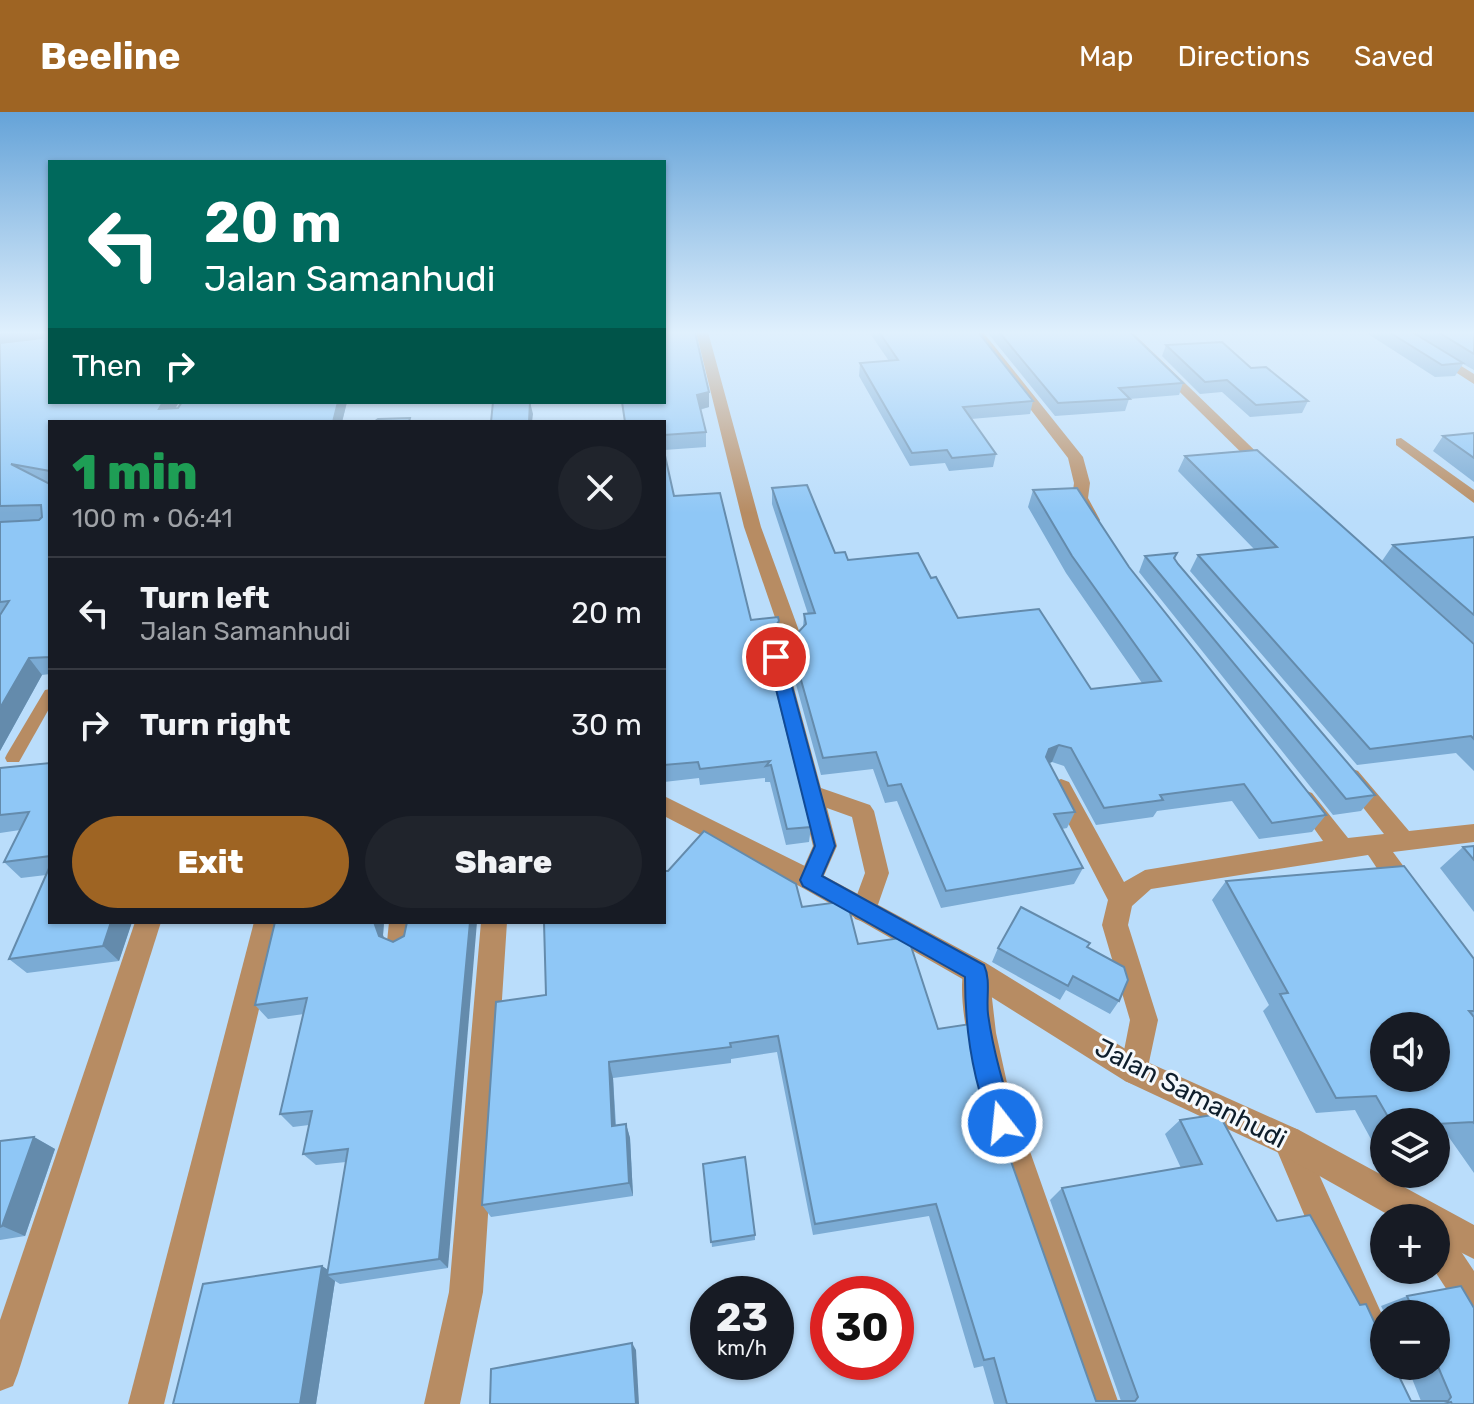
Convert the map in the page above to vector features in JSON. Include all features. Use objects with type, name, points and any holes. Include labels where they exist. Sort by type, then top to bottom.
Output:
[{"type":"street","points":[[717,392],[748,512],[768,578],[778,596],[792,639],[776,657],[825,846],[810,880]]},
{"type":"street","points":[[1024,392],[1075,457],[1079,466],[1080,498],[1097,529]]},
{"type":"street","points":[[1188,392],[1283,484]]},
{"type":"street","points":[[1401,442],[1474,498]]},
{"type":"street","points":[[1333,755],[1403,840]]},
{"type":"street","points":[[1053,773],[1121,900]]},
{"type":"street","points":[[1293,785],[1342,848]]},
{"type":"street","points":[[810,793],[862,811],[877,873],[864,911]]},
{"type":"street","name":"Jalan Samanhudi","points":[[666,806],[810,880],[976,972],[1135,1071],[1288,1141],[1399,1204]]},
{"type":"street","points":[[1135,1071],[1144,1020],[1141,1000],[1115,925],[1121,900],[1145,880],[1373,843],[1474,833]]},
{"type":"street","points":[[1373,843],[1419,904]]},
{"type":"street","points":[[0,1373],[147,924]]},
{"type":"street","points":[[146,1404],[266,924]]},
{"type":"street","points":[[442,1404],[466,1292],[494,924]]},
{"type":"street","points":[[976,972],[977,1013],[986,1068],[1002,1123],[1101,1404]]},
{"type":"street","points":[[1288,1141],[1370,1329]]},
{"type":"street","name":"Jalan Samanhudi","points":[[1450,1230],[1474,1242]]},
{"type":"street","points":[[1450,1265],[1474,1301]]},
{"type":"lane","points":[[13,758],[48,697]]},
{"type":"building","points":[[0,392],[48,392],[48,404],[162,404],[159,409],[178,408],[181,404],[338,404],[334,420],[48,420],[48,471],[11,464],[48,483],[48,657],[29,658],[0,708],[0,615],[9,601],[0,602],[0,522],[39,520],[42,517],[41,505],[0,506]]},
{"type":"building","points":[[666,392],[708,392],[697,395],[706,432],[666,435],[666,420],[625,420],[622,404],[666,404]]},
{"type":"building","points":[[877,392],[1026,392],[1033,401],[963,407],[996,454],[952,458],[947,450],[912,453]]},
{"type":"building","points":[[1049,392],[1123,392],[1130,399],[1058,403]]},
{"type":"building","points":[[1241,392],[1297,392],[1308,401],[1256,405]]},
{"type":"building","points":[[493,404],[530,404],[529,420],[491,420]]},
{"type":"building","points":[[410,418],[410,420],[378,419]]},
{"type":"building","points":[[1474,433],[1474,458],[1443,436]]},
{"type":"building","points":[[1257,450],[1474,644],[1474,739],[1471,736],[1370,749],[1198,555],[1277,547],[1185,456]]},
{"type":"building","points":[[666,460],[674,496],[720,493],[751,620],[778,617],[779,621],[764,641],[811,827],[787,829],[771,765],[766,766],[770,761],[700,769],[698,762],[666,765]]},
{"type":"building","points":[[807,485],[835,553],[845,552],[848,560],[918,553],[931,578],[936,577],[958,618],[1039,609],[1091,689],[1161,681],[1072,556],[1033,490],[1077,488],[1129,567],[1326,815],[1272,823],[1244,784],[1160,795],[1163,800],[1104,808],[1071,748],[1059,745],[1049,749],[1046,757],[1075,812],[1054,814],[1083,868],[946,891],[901,784],[888,786],[876,752],[823,758],[790,641],[806,624],[804,614],[815,613],[772,488]]},
{"type":"building","points":[[1474,537],[1474,615],[1393,545]]},
{"type":"building","points":[[1177,553],[1174,558],[1178,564],[1375,795],[1346,799],[1145,556]]},
{"type":"building","points":[[48,763],[48,856],[4,862],[29,812],[0,815],[0,768]]},
{"type":"building","points":[[704,831],[796,884],[802,907],[847,901],[858,944],[908,937],[938,1029],[970,1024],[984,1070],[979,1071],[1096,1401],[1135,1401],[1138,1397],[1062,1188],[1202,1164],[1180,1120],[1219,1114],[1277,1221],[1310,1215],[1360,1305],[1366,1304],[1370,1313],[1370,1380],[1401,1380],[1411,1401],[1448,1401],[1451,1397],[1444,1380],[1450,1380],[1450,1300],[1409,1300],[1407,1296],[1461,1286],[1474,1308],[1474,1404],[1007,1404],[994,1358],[984,1360],[936,1204],[815,1224],[778,1036],[730,1043],[731,1047],[609,1062],[612,1126],[626,1124],[629,1183],[482,1205],[496,1002],[546,995],[544,924],[666,924],[666,871]]},
{"type":"building","points":[[1474,846],[1474,860],[1463,847]]},
{"type":"building","points":[[1404,866],[1474,959],[1474,1011],[1469,1011],[1474,1017],[1474,1123],[1450,1123],[1450,1108],[1383,1108],[1376,1096],[1336,1098],[1280,994],[1288,993],[1226,881]]},
{"type":"building","points":[[48,871],[48,924],[110,924],[103,946],[9,959]]},
{"type":"building","points":[[1021,907],[1090,943],[1087,947],[1124,967],[1128,980],[1119,1001],[1073,976],[1068,986],[998,948]]},
{"type":"building","points":[[275,924],[375,924],[379,936],[393,942],[404,936],[407,924],[470,924],[439,1259],[327,1275],[348,1149],[303,1154],[312,1111],[280,1114],[307,998],[255,1005]]},
{"type":"building","points":[[34,1137],[2,1226],[0,1227],[0,1141]]},
{"type":"building","points":[[745,1157],[755,1235],[711,1242],[703,1164]]},
{"type":"building","points":[[322,1266],[300,1404],[173,1404],[203,1284]]},
{"type":"building","points":[[632,1343],[636,1404],[490,1404],[491,1369]]},
{"type":"route","points":[[776,657],[825,846],[810,880],[976,972],[977,1013],[986,1068],[1002,1123]]}]
